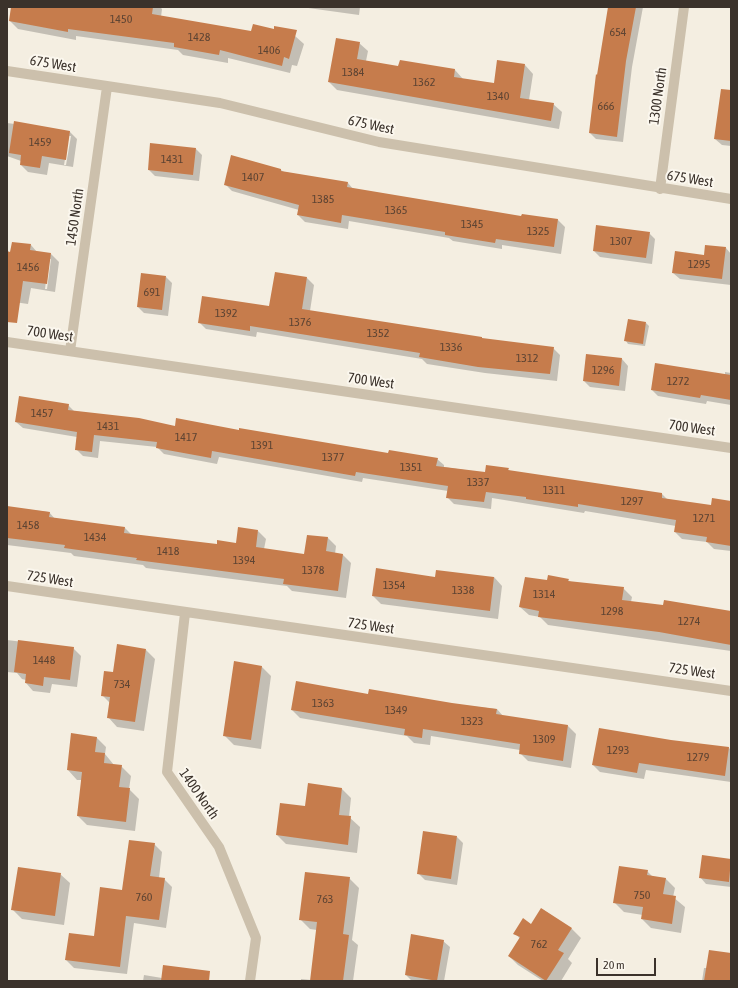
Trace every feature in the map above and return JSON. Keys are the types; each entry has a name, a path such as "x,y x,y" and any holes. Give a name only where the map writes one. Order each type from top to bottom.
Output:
{"street":[{"name":"1300 North","path":"660,188 684,7"},
{"name":"675 West","path":"7,71 220,103 378,142 454,153 731,199"},
{"name":"1450 North","path":"70,350 107,87"},
{"name":"700 West","path":"7,342 70,350 731,448"},
{"name":"725 West","path":"7,586 731,691"},
{"name":"1400 North","path":"185,613 167,772 219,847 256,938 250,981"}],"building":[{"path":"11,7 153,7 152,14 251,31 253,24 274,29 274,26 297,30 289,59 284,57 282,66 220,50 219,55 174,47 174,43 68,29 68,32 9,21"},
{"path":"608,7 636,7 626,61 617,137 589,133 596,74 597,75"},
{"path":"336,38 360,42 357,59 398,66 400,60 455,69 454,77 494,83 497,60 525,64 520,98 554,103 551,121 328,82"},
{"path":"721,89 731,90 731,141 714,139"},
{"path":"14,121 70,131 66,160 42,156 40,168 20,165 21,155 9,153"},
{"path":"150,143 196,148 193,175 148,170"},
{"path":"231,155 281,169 281,171 348,182 347,187 521,216 522,214 558,219 554,247 496,239 495,243 445,235 445,232 342,215 341,223 297,215 299,205 224,185"},
{"path":"596,225 650,232 646,258 593,251"},
{"path":"12,242 31,244 30,250 51,253 47,284 23,281 17,323 7,322 7,251 10,252"},
{"path":"705,245 726,247 722,279 672,273 675,251 704,255"},
{"path":"275,272 307,277 302,309 482,338 554,347 550,374 478,367 419,357 420,353 250,326 250,331 198,323 202,296 269,306"},
{"path":"141,273 166,276 162,310 137,307"},
{"path":"628,319 646,322 643,344 624,341"},
{"path":"586,354 622,358 619,386 583,381"},
{"path":"655,363 731,375 731,400 701,395 700,398 651,390"},
{"path":"19,396 69,404 68,410 139,418 175,426 176,418 239,430 239,428 388,453 389,450 438,458 436,466 485,472 486,465 509,468 508,470 662,493 662,498 711,505 712,498 731,501 731,546 706,542 707,537 674,532 676,520 578,504 578,507 526,499 526,497 486,492 484,502 446,498 448,486 356,472 355,476 212,451 211,458 156,448 157,442 94,435 92,452 75,450 77,432 15,422"},
{"path":"7,506 50,512 49,517 125,527 124,533 217,544 217,540 236,543 238,527 258,530 256,547 304,554 307,535 328,537 326,551 343,554 338,591 283,584 284,579 136,560 137,558 64,548 65,545 7,538"},
{"path":"376,568 435,577 436,570 494,577 490,611 372,596"},
{"path":"548,575 569,579 568,581 624,587 622,600 663,605 664,600 731,611 731,645 659,632 538,617 539,611 519,607 525,577 547,580"},
{"path":"18,640 74,647 70,680 44,677 43,686 25,683 26,674 14,672"},
{"path":"117,644 146,649 135,722 107,718 110,697 101,696 104,671 113,672"},
{"path":"234,661 262,666 251,740 223,736"},
{"path":"296,681 368,694 369,689 497,709 496,714 568,725 563,761 519,754 520,744 423,729 422,738 404,735 405,729 291,710"},
{"path":"599,728 671,740 729,747 725,776 639,763 637,773 592,765"},
{"path":"71,733 97,737 95,752 105,753 104,763 122,765 119,787 130,788 126,822 77,816 82,772 67,770"},
{"path":"308,783 342,788 339,815 351,816 348,845 276,835 280,803 305,806"},
{"path":"423,831 457,836 451,879 417,874"},
{"path":"129,840 155,843 150,876 165,878 159,920 126,916 120,967 65,960 69,933 94,936 100,887 122,890"},
{"path":"702,855 731,859 729,882 699,878"},
{"path":"619,866 648,870 647,875 666,878 663,894 676,896 672,924 641,919 643,907 613,903"},
{"path":"18,867 61,873 55,916 11,910"},
{"path":"305,872 350,877 343,934 349,935 343,981 310,981 317,922 299,920"},
{"path":"541,908 572,928 558,950 564,953 546,981 508,956 520,937 513,934 523,918 531,924"},
{"path":"411,934 444,940 437,981 405,975"},
{"path":"709,950 731,953 731,981 704,981"},
{"path":"163,965 210,971 209,981 161,981"}]}
